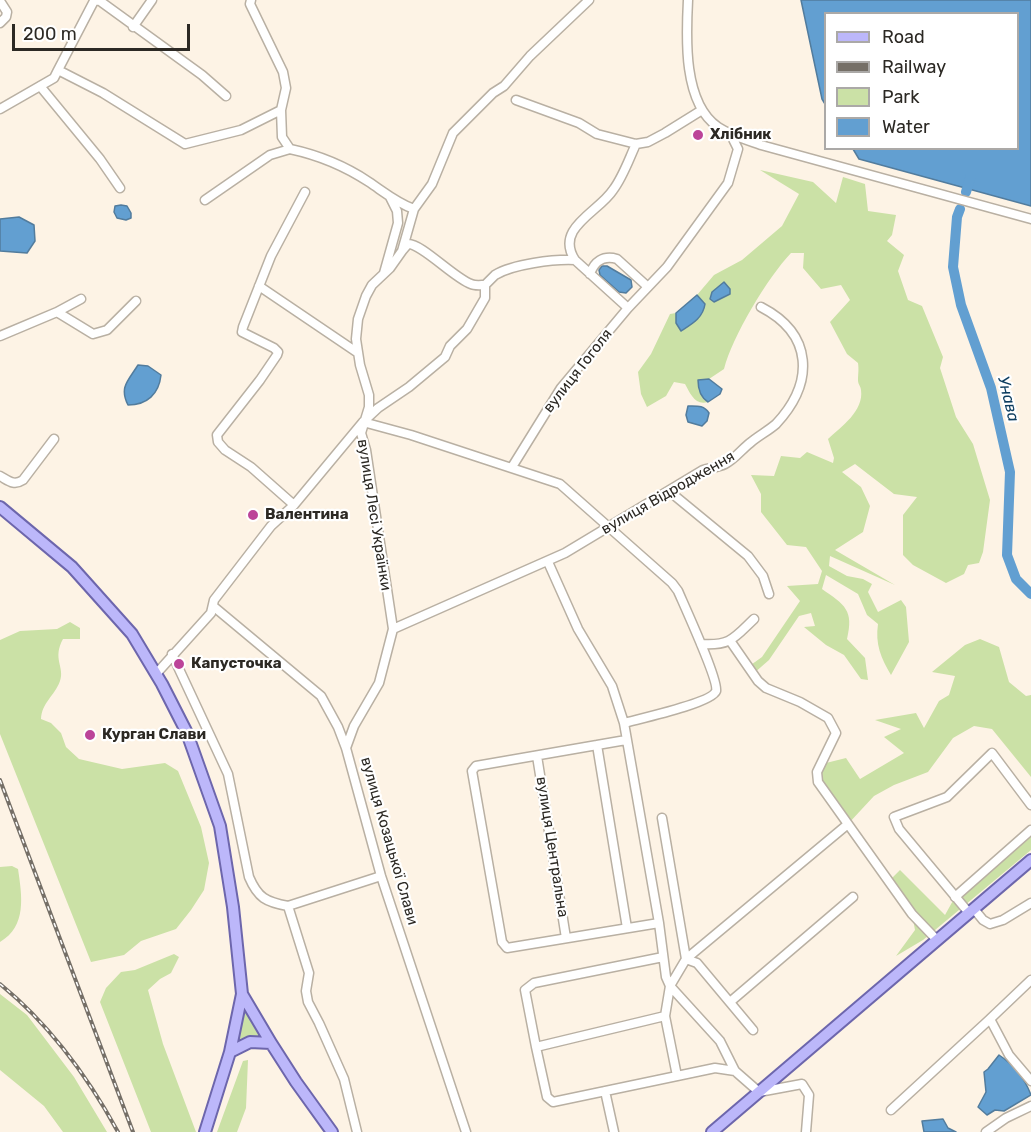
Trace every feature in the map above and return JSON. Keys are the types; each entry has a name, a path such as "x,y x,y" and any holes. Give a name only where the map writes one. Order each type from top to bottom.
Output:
{"main road":[{"path":"0,507 72,567 132,634 187,733 220,826 233,908 242,994 230,1052 205,1132"},
{"path":"712,1132 1031,860"},
{"path":"242,994 296,1082 333,1132"},
{"path":"230,1052 250,1042 271,1043"}],"street":[{"path":"0,109 54,78 94,0 202,75 226,96"},
{"path":"133,27 152,0"},
{"path":"251,0 250,4 284,72 286,88 281,110 282,137 290,149"},
{"name":"вулиця Лесі Українки","path":"346,748 354,726 379,683 393,629 366,450 361,433 369,407 369,395 356,339 362,306 372,285 390,268 402,251 414,209 432,184 453,133 493,93 504,86 530,56 590,0"},
{"path":"688,0 689,67 695,94 702,110 719,128 761,145 1031,219"},
{"path":"0,2 7,12 6,17 0,23"},
{"path":"58,70 103,93 185,144 241,130 281,110"},
{"path":"40,86 100,159 120,188"},
{"path":"516,100 579,123 597,134 636,144 648,142 702,110"},
{"name":"вулиця Гоголя","path":"512,467 561,388 628,308 667,267 728,183 738,149 730,133"},
{"path":"628,308 574,260 568,244 571,234 579,223 613,191 636,144"},
{"path":"205,200 270,155 290,149 324,158 367,181 399,204 414,209"},
{"path":"294,505 251,467 225,450 218,442 217,435 277,355 278,352 274,348 242,332 271,256 305,192"},
{"path":"383,274 398,223 397,212 390,197"},
{"path":"402,251 408,244 415,245 472,285 485,285 496,275 516,268 563,259 574,260"},
{"path":"590,274 598,261 611,257 648,287"},
{"path":"156,674 211,613 214,600 271,526 294,505 363,422 445,357 450,346 467,329 485,298 485,285"},
{"path":"259,286 358,352"},
{"path":"0,336 57,312 81,299"},
{"path":"57,312 93,334 107,330 136,301"},
{"name":"вулиця Відродження","path":"393,629 548,562 582,544 607,526 703,470 725,464 774,425 797,392 804,373 799,348 787,326 778,316 761,307"},
{"path":"363,422 512,467 560,484 667,578 678,591 701,644 716,689 713,696 693,704 624,723"},
{"path":"0,476 17,484 23,480 54,439"},
{"path":"669,491 748,556 763,576 769,594"},
{"path":"548,562 578,629 612,686 624,723 659,923 666,977 670,986 720,1041 735,1071 759,1092 802,1084 809,1095 806,1132"},
{"name":"вулиця Козацької Слави","path":"213,606 321,696 338,727 346,748 381,876 466,1132"},
{"path":"701,644 730,642 754,618"},
{"path":"730,642 758,681 766,688 800,702 828,718 836,733 817,772 818,782 912,914 938,940"},
{"path":"172,654 228,774 249,877 254,890 268,903 288,906 381,876"},
{"path":"338,727 354,726"},
{"path":"626,738 476,766 471,771 502,942 507,948 659,923"},
{"path":"597,745 627,928"},
{"path":"1031,805 993,753 947,797 894,817 899,829 956,897 983,920 990,924 1004,920 1031,903"},
{"name":"вулиця Центральна","path":"537,756 567,938"},
{"path":"662,818 686,959"},
{"path":"677,1076 665,1016 670,986 686,959 848,824"},
{"path":"956,897 1031,830"},
{"path":"729,1002 853,897"},
{"path":"288,906 309,973 306,991 308,1002 344,1079 357,1132"},
{"path":"663,957 534,983 525,990 547,1097 553,1102 715,1068 735,1071"},
{"path":"686,959 697,963 753,1030"},
{"path":"891,1110 1031,980"},
{"path":"536,1047 665,1016"},
{"path":"990,1019 1009,1055 1031,1082"},
{"path":"604,1091 614,1132"},
{"path":"986,1132 1006,1118 1031,1106"}],"green space":[{"path":"760,170 813,182 836,203 843,177 865,184 868,211 896,215 892,235 887,241 904,255 898,271 908,300 922,306 943,357 940,368 956,417 973,444 990,500 983,552 979,563 968,565 964,574 946,583 913,565 903,555 903,515 917,497 894,494 855,464 842,472 861,487 870,506 863,532 835,550 895,585 830,556 829,566 847,576 863,579 872,584 868,592 878,612 901,600 906,607 909,642 891,675 880,651 877,638 878,624 867,615 858,594 826,575 822,589 837,599 846,609 849,621 847,639 865,658 868,680 861,679 844,655 826,645 804,627 815,626 811,613 799,616 769,660 753,674 748,667 762,657 800,601 787,586 818,584 822,571 806,547 787,545 761,512 761,494 751,475 774,476 781,456 800,458 807,452 833,463 834,458 828,439 855,412 861,398 858,363 847,354 830,322 850,300 841,285 821,289 803,268 804,253 791,253 752,308 724,369 709,379 698,380 703,399 708,402 703,403 696,400 685,384 674,382 666,396 647,407 641,394 638,372 651,354 670,314 676,313 676,323 705,305 697,295 714,275 742,260 782,226 799,194"},
{"path":"70,622 80,628 80,639 63,639 59,652 60,681 44,708 41,719 51,723 61,733 66,747 79,759 122,769 165,763 178,771 201,827 209,863 204,890 176,929 141,941 124,955 91,962 0,734 0,640 20,631 57,629"},
{"path":"980,639 999,647 1009,682 1026,696 1031,695 1031,777 992,729 974,726 953,738 928,772 894,785 874,796 848,824 818,782 822,764 846,758 860,779 904,753 884,737 901,729 875,720 916,713 924,728 939,701 949,695 955,676 932,672 965,645"},
{"path":"1031,830 1031,850 923,940 896,956 915,930 912,914 889,881 900,870 945,915 955,897"},
{"path":"12,866 18,869 21,910 15,928 0,942 0,867"},
{"path":"174,954 179,957 171,973 148,990 163,1044 196,1132 151,1132 100,1002 106,988 121,972 135,970"},
{"path":"0,994 27,1015 74,1077 107,1132 63,1132 44,1106 0,1070"},
{"path":"242,1006 265,1037 250,1036 238,1040"},
{"path":"248,1060 246,1108 237,1132 217,1132 243,1061"}],"water":[{"path":"801,0 1031,0 1031,206 859,159 854,150 1019,150 1019,12 824,12 824,102"},
{"path":"115,206 127,206 131,218 126,220 117,218 114,212"},
{"path":"19,217 34,225 35,241 27,253 0,251 0,219"},
{"path":"602,266 607,266 631,280 632,287 626,293 619,292 600,275 599,270"},
{"path":"724,282 730,289 730,294 714,302 710,299 712,292"},
{"path":"697,295 705,304 704,309 696,320 681,331 676,323 676,313"},
{"path":"138,365 148,366 161,375 160,382 155,393 146,401 128,405 125,399 125,389"},
{"path":"709,379 722,389 720,394 708,402 700,392 698,380"},
{"path":"688,406 703,407 707,410 709,413 707,421 702,426 688,422 686,415"},
{"path":"999,1055 1026,1083 1031,1095 1004,1111 995,1110 987,1115 978,1107 986,1092 984,1072"},
{"path":"943,1119 948,1128 956,1132 924,1132 922,1121"}],"waterway":[{"name":"Унава","path":"966,192 971,175 971,150"},
{"name":"Унава","path":"960,209 957,217 953,267 961,305 991,388 1010,472 1007,555 1016,579 1031,594"}],"railway":[{"path":"0,780 133,1132"},
{"path":"0,984 35,1016 66,1052 94,1091 118,1132"}],"place":[{"name":"Хлібник","path":"698,135"},
{"name":"Валентина","path":"253,515"},
{"name":"Капусточка","path":"179,664"},
{"name":"Курган Слави","path":"90,735"}]}
